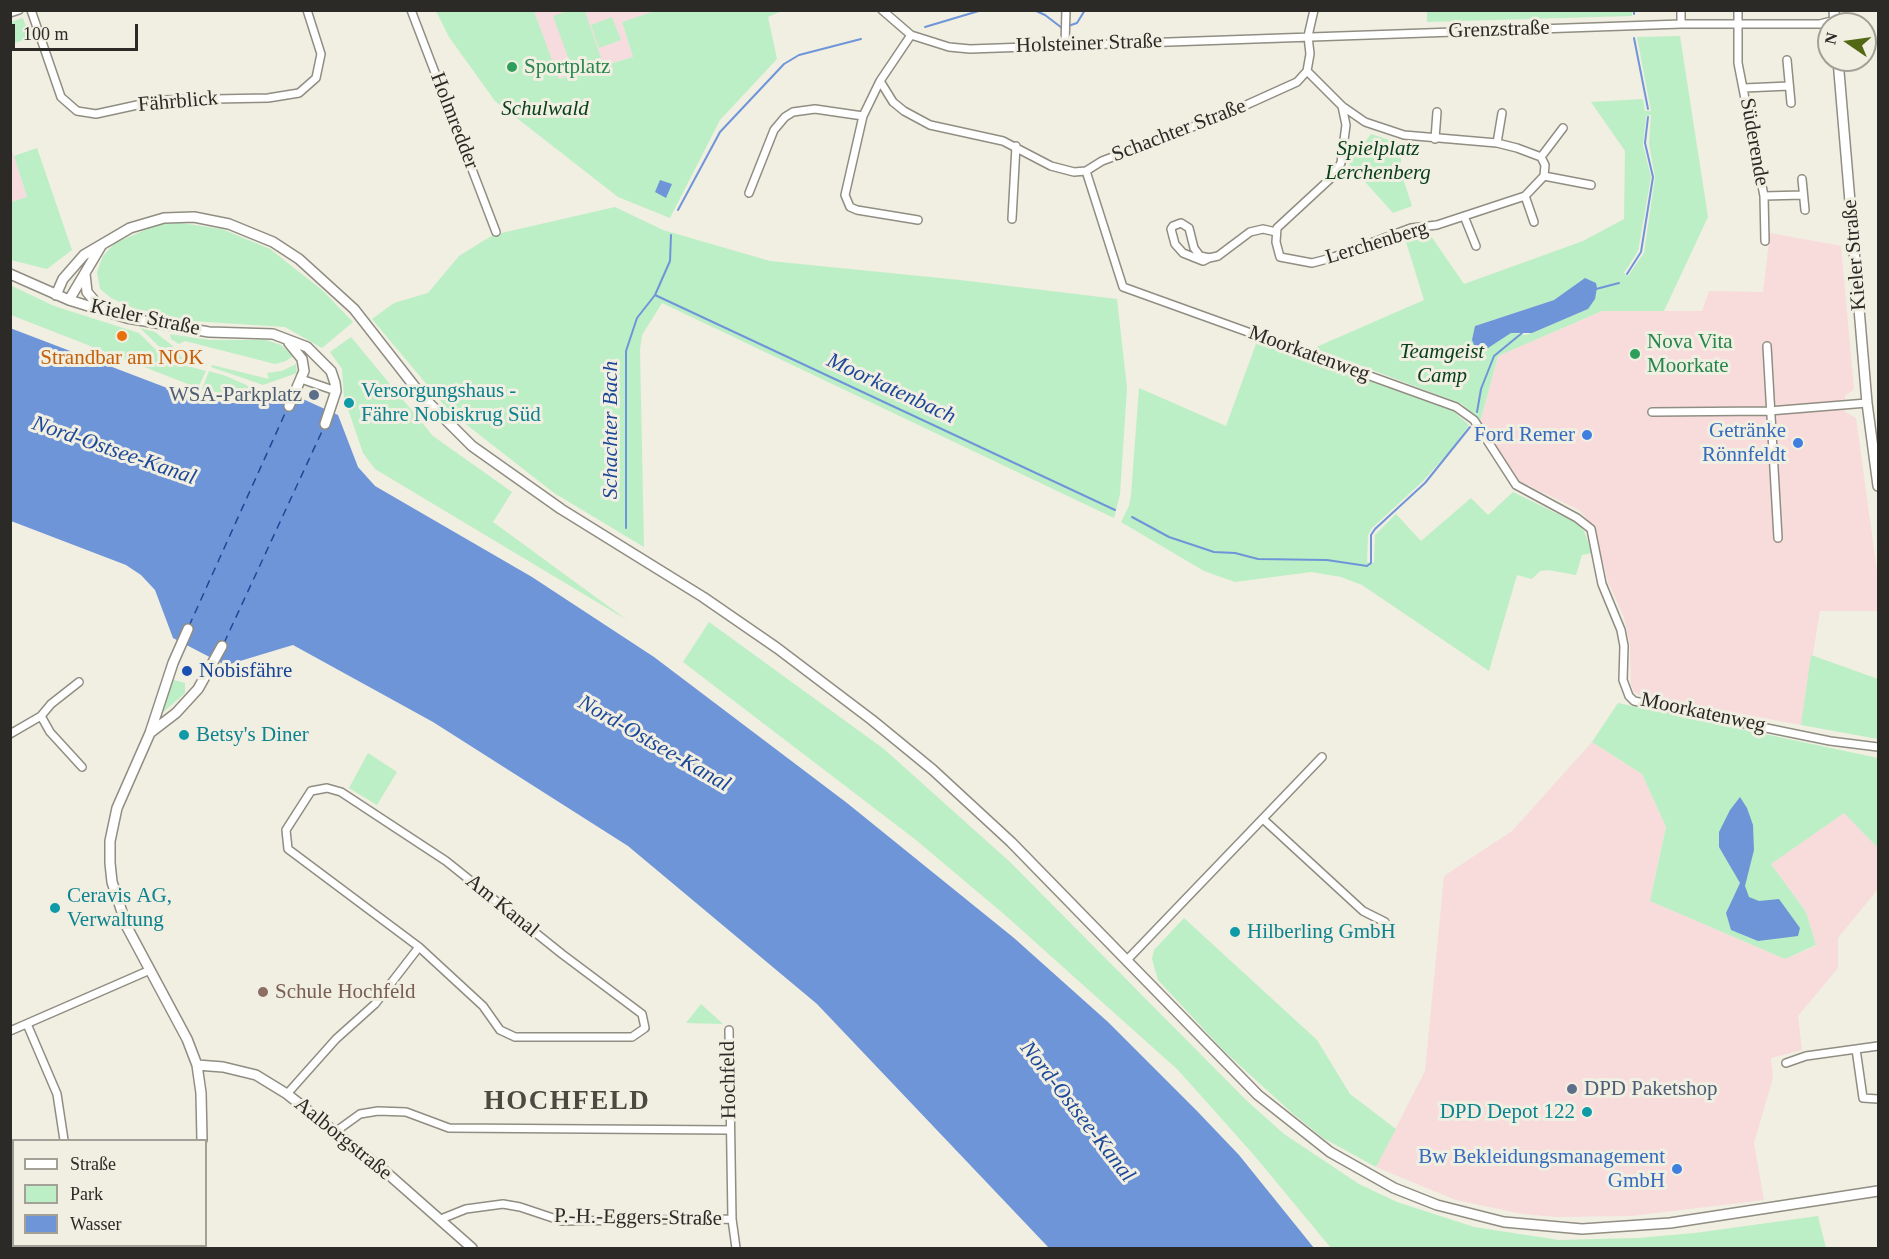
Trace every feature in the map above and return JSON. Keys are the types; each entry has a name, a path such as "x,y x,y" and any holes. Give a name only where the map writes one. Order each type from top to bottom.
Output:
{"main road":[{"name":"Kieler Straße","path":"1839,72 1867,403 1878,486"},
{"path":"56,295 63,279 84,255 104,242 148,222 178,217 229,224 250,231 299,259 354,309 422,396 472,446 554,504 703,597 777,648 872,720 968,801 1258,1095 1293,1125 1363,1172 1437,1205 1504,1222 1592,1228 1670,1223 1878,1191"},
{"path":"69,300 85,270 104,242"},
{"path":"85,270 84,281 87,292 105,312"},
{"name":"Kieler Straße","path":"10,274 56,295 105,312 173,327 209,332 260,332 285,339 307,347 321,358 331,371 336,392"},
{"path":"285,339 302,359 304,371 289,406"},
{"path":"325,424 336,392"},
{"path":"188,629 179,646 150,733 117,807 110,841 110,863 119,906 132,937 187,1039 197,1065 202,1104 202,1139"},
{"path":"150,733 198,689 222,646"},
{"name":"Aalborgstraße","path":"197,1065 223,1066 256,1075 287,1094 441,1219 472,1248"}],"street":[{"path":"10,14 19,10"},
{"name":"Fährblick","path":"31,10 61,97 67,105 77,111 96,114 160,100 268,98 299,93 316,78 321,54 307,10"},
{"name":"Holmredder","path":"411,10 496,232"},
{"name":"Holsteiner Straße","path":"882,10 910,34 949,47 970,49 1308,36"},
{"path":"1065,45 1066,10"},
{"path":"1314,10 1308,36 1310,54 1307,71 1342,106 1365,122 1404,135 1497,143 1541,157 1545,165 1544,177 1591,185"},
{"path":"1681,10 1681,24"},
{"name":"Süderende","path":"1738,10 1738,63 1764,196 1765,241"},
{"name":"Grenzstraße","path":"1308,36 1681,24 1817,24"},
{"path":"910,34 880,81 863,116 846,188 847,201 857,210 918,219"},
{"name":"Süderende","path":"1787,60 1791,103"},
{"name":"Schachter Straße","path":"880,81 893,102 916,119 930,125 984,136 1016,146 1062,170 1086,171 1102,161 1224,116 1297,82 1307,71"},
{"name":"Süderende","path":"1744,87 1789,86"},
{"path":"1209,258 1200,256 1194,249 1190,228 1181,223 1173,226 1171,230 1175,244 1183,253 1203,261 1218,256 1250,232 1263,229 1276,231 1330,179 1341,164 1346,125 1342,106"},
{"path":"749,192 774,130 785,117 793,112 815,109 863,116"},
{"path":"1435,139 1437,112"},
{"path":"1497,143 1502,113"},
{"path":"1541,157 1563,128"},
{"path":"1012,219 1016,146"},
{"name":"Moorkatenweg","path":"1086,171 1124,287 1445,401 1466,412 1474,420 1516,485 1577,518 1591,529 1602,584 1621,630 1625,688 1634,701 1830,741 1878,747"},
{"name":"Lerchenberg","path":"1276,231 1280,257 1312,263 1411,228 1437,225 1525,196 1544,177"},
{"name":"Süderende","path":"1802,179 1805,210"},
{"name":"Süderende","path":"1764,196 1803,195"},
{"path":"1525,196 1534,222"},
{"path":"1464,216 1476,246"},
{"path":"1767,346 1778,538"},
{"path":"301,379 336,392"},
{"path":"1652,412 1769,411 1867,403"},
{"path":"10,734 41,716 51,704 79,682"},
{"path":"41,716 50,732 82,767"},
{"path":"1127,960 1322,758"},
{"name":"Am Kanal","path":"327,788 341,792 446,861 562,954 642,1014 645,1028 632,1037 515,1037 500,1030 483,1006 419,947 288,849 286,830 311,791 327,788"},
{"path":"1263,819 1363,911 1385,922"},
{"path":"287,1094 336,1039 378,1000 419,947"},
{"path":"10,1031 150,970"},
{"path":"27,1024 57,1094 64,1139"},
{"name":"Hochfeld","path":"729,1030 732,1220 736,1248"},
{"path":"1786,1063 1806,1056 1878,1046"},
{"path":"1856,1049 1863,1098 1878,1099"},
{"name":"Hochfeld","path":"335,1132 360,1114 378,1111 406,1112 449,1128 730,1130"},
{"name":"P.-H.-Eggers-Straße","path":"441,1219 466,1209 503,1204 520,1207 562,1221 732,1220"}],"shaded area":[{"path":"534,11 655,11 622,22 633,57 558,79"},
{"path":"10,144 27,197 11,202 10,202"},
{"path":"1770,233 1841,246 1854,389 1845,396 1845,412 1856,418 1878,579 1878,611 1820,611 1801,725 1639,695 1634,692 1631,685 1630,645 1624,617 1608,582 1594,527 1579,510 1517,480 1480,422 1498,356 1602,311 1702,311 1709,291 1763,292"},
{"path":"1592,742 1642,774 1666,827 1650,901 1785,959 1816,946 1806,912 1771,864 1844,812 1878,848 1878,889 1838,938 1838,968 1798,1016 1802,1050 1771,1058 1773,1078 1754,1143 1764,1200 1631,1216 1556,1217 1523,1214 1456,1200 1376,1167 1425,1071 1444,876 1512,831"}],"green space":[{"name":"Schulwald","path":"784,10 768,17 777,59 720,120 670,218 618,197 495,101 449,37 436,11 534,11 559,79 633,57 622,22 655,11"},
{"path":"1632,10 1632,16 1427,22 1427,11"},
{"path":"568,11 585,11 601,58 572,68 553,16"},
{"path":"612,17 621,40 599,48 591,25"},
{"path":"23,18 30,38 11,44 11,22"},
{"name":"Teamgeist Camp","path":"1680,36 1708,217 1664,311 1602,311 1498,356 1480,422 1462,404 1314,348 1424,300 1406,242 1431,236 1464,284 1583,241 1624,219 1625,151 1591,102 1643,99 1645,111 1651,111 1637,37","holes":["1651,115 1649,144 1655,177 1644,253 1628,276 1624,273 1638,251 1651,177 1643,145 1646,116","1564,293 1588,309 1526,335 1475,326 1554,300"]},
{"name":"Spielplatz Lerchenberg","path":"1371,134 1401,144 1401,172 1412,206 1393,213 1349,164"},
{"path":"37,148 72,250 47,269 11,260 11,202 27,197 14,156"},
{"path":"615,207 663,230 770,261 1117,299 1127,388 1120,494 1114,518 662,303 642,335 640,350 644,547 554,493 449,411 372,319 394,303 428,293 459,256 493,235"},
{"path":"181,223 222,229 270,249 322,290 353,322 322,348 285,327 191,321 133,308 111,298 100,289 97,272 103,256 115,243 159,224"},
{"path":"10,285 54,306 139,333 166,360 206,371 198,388 11,315"},
{"path":"140,328 155,332 178,350 181,357 207,364 206,366 169,356"},
{"path":"170,334 210,340 266,340 281,345 293,356 275,364 185,341 179,344 171,339"},
{"path":"351,337 433,436 512,492 493,522 627,620 375,469 363,453 348,409 354,406 351,396 344,398 342,369 330,352"},
{"path":"1257,341 1453,411 1469,425 1423,481 1372,528 1368,535 1367,562 1374,563 1375,535 1396,514 1421,541 1471,498 1488,515 1513,492 1578,524 1584,531 1592,553 1582,555 1576,575 1548,570 1540,571 1532,579 1517,575 1489,671 1362,585 1341,577 1311,572 1235,582 1204,571 1121,522 1129,506 1131,495 1139,388 1226,426"},
{"path":"296,364 297,373 263,385 211,367 212,365 269,379 267,373 282,371"},
{"path":"209,371 255,389 229,395 202,389"},
{"path":"709,622 884,749 1010,862 1246,1100 1284,1134 1359,1184 1397,1202 1474,1227 1559,1240 1638,1238 1695,1233 1818,1216 1826,1248 1331,1248 1253,1154 1178,1070 1005,915 916,840 683,662"},
{"path":"1811,655 1878,679 1878,739 1801,725"},
{"path":"174,680 185,683 185,693 160,715 170,682"},
{"path":"1618,703 1878,758 1878,848 1844,813 1771,864 1806,912 1816,945 1785,959 1650,901 1666,827 1642,774 1592,742"},
{"path":"368,753 397,772 377,805 349,788"},
{"path":"1184,918 1317,1040 1350,1094 1396,1129 1376,1167 1323,1138 1292,1113 1224,1051 1158,980 1152,959 1154,950"},
{"path":"701,1004 723,1024 686,1023"}],"water":[{"path":"660,180 672,184 666,198 655,192"},
{"path":"1585,278 1596,283 1597,288 1595,299 1588,309 1532,333 1511,333 1488,348 1481,350 1475,347 1472,340 1475,326 1554,300"},
{"name":"Nord-Ostsee-Kanal","path":"10,328 196,399 233,403 254,397 256,399 268,395 268,392 281,389 338,415 358,467 375,486 532,577 654,657 847,803 1014,938 1108,1022 1197,1111 1239,1155 1314,1248 1049,1248 817,1004 628,846 433,722 293,645 230,664 223,664 173,638 155,590 141,575 126,565 11,521"},
{"path":"1740,797 1753,825 1754,850 1745,886 1749,897 1759,901 1779,899 1800,928 1798,936 1758,941 1731,930 1726,913 1740,883 1719,847 1719,832 1730,810"}],"waterway":[{"name":"Schachter Bach","path":"925,27 982,10"},
{"name":"Schachter Bach","path":"1034,10 1062,28 1077,23 1085,10"},
{"name":"Moorkatenbach","path":"1634,38 1648,109"},
{"name":"Schachter Bach","path":"678,210 720,132 784,64 799,55 861,39"},
{"name":"Moorkatenbach","path":"1627,274 1641,252 1653,177 1645,143 1648,117"},
{"name":"Schachter Bach","path":"626,528 626,351 637,318 655,295 670,261 671,235"},
{"name":"Moorkatenbach","path":"1596,289 1619,283"},
{"name":"Moorkatenbach","path":"655,295 1115,510"},
{"name":"Moorkatenbach","path":"1477,412 1481,389 1494,356 1522,333"},
{"name":"Moorkatenbach","path":"1132,517 1169,537 1214,552 1235,553 1258,559 1327,560 1367,566 1371,563 1371,535 1375,529 1425,483 1470,427"}],"ferry route":[{"path":"189,626 287,409"},
{"path":"224,643 324,427"}],"place":[{"name":"Sportplatz","path":"512,67"},
{"name":"Strandbar am NOK","path":"122,336"},
{"name":"Nova Vita Moorkate","path":"1635,354"},
{"name":"WSA-Parkplatz","path":"314,395"},
{"name":"Versorgungshaus - Fähre Nobiskrug Süd","path":"349,403"},
{"name":"Ford Remer","path":"1587,435"},
{"name":"Getränke Rönnfeldt","path":"1798,443"},
{"name":"Nobisfähre","path":"187,671"},
{"name":"Betsy's Diner","path":"184,735"},
{"name":"Ceravis AG, Verwaltung","path":"55,908"},
{"name":"Hilberling GmbH","path":"1235,932"},
{"name":"Schule Hochfeld","path":"263,992"},
{"name":"DPD Paketshop","path":"1572,1089"},
{"name":"DPD Depot 122","path":"1587,1112"},
{"name":"Bw Bekleidungsmanagement GmbH","path":"1677,1169"}],"district":[{"name":"HOCHFELD","path":"567,1102"}]}
